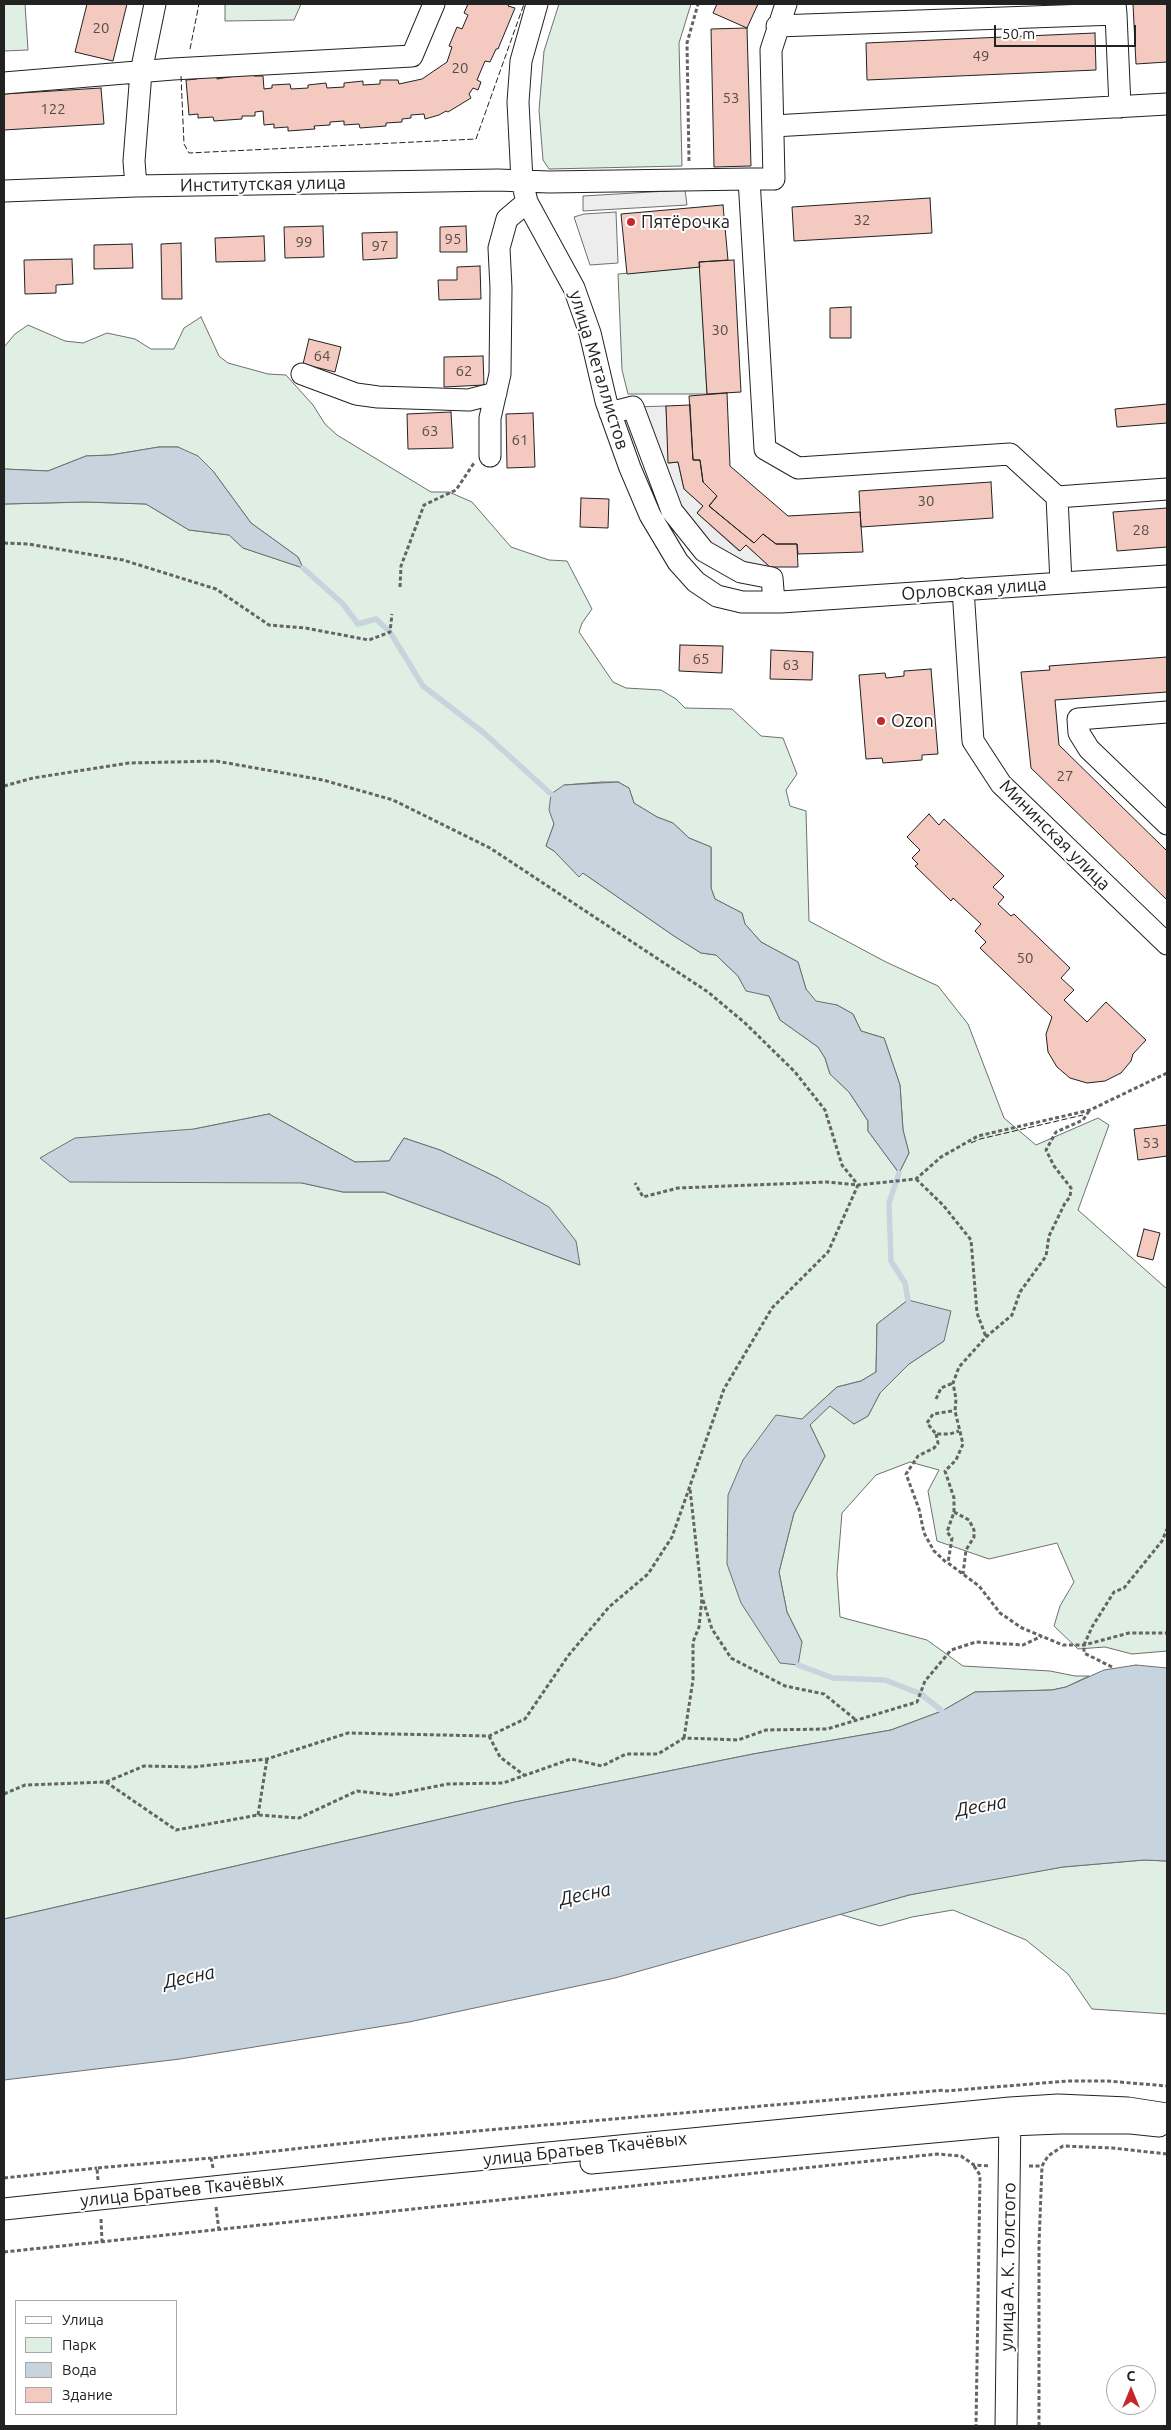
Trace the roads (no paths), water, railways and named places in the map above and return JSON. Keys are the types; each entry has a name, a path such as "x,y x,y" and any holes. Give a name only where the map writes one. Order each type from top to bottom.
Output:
{"street":[{"path":"136,186 134,161 141,72 155,4"},
{"path":"4,83 141,72 412,56 434,4"},
{"name":"улица Металлистов","path":"536,4 521,62 518,102 522,181 527,202 574,288 587,324 610,413 630,468 650,515 678,562 696,582 717,596 742,602 777,602"},
{"path":"786,4 777,26 771,50 773,126 1167,104"},
{"path":"777,26 1116,9 1120,107"},
{"name":"Институтская улица","path":"4,191 136,186 498,180 774,179 773,126"},
{"path":"749,180 765,448 798,468 1010,454 1057,497 1061,583"},
{"path":"483,455 500,374 502,288 499,248 507,219 527,202"},
{"path":"302,374 356,394 378,397 468,400 496,393"},
{"path":"610,413 633,407 672,511 704,551 740,572 772,578 777,602"},
{"path":"1057,497 1167,489"},
{"name":"Орловская улица","path":"777,602 1167,576"},
{"name":"Мининская улица","path":"963,589 973,741 1001,784 1167,944"},
{"path":"1167,712 1078,719 1079,733 1089,749 1167,824"},
{"name":"улица Братьев Ткачёвых","path":"4,2209 215,2194 837,2142 1010,2117 1058,2106 1128,2108 1167,2114"},
{"name":"улица Братьев Ткачёвых","path":"1010,2117 1060,2122 1131,2123 1167,2127"},
{"name":"улица А. К. Толстого","path":"1006,2426 1010,2117"},
{"name":"улица Братьев Ткачёвых","path":"4,2222 215,2194"}],"water":[{"path":"159,447 178,447 198,456 213,471 251,523 298,557 303,568 243,548 229,535 189,530 146,504 86,502 4,504 4,469 48,471 86,456 111,455"},
{"path":"618,782 629,788 634,803 657,817 673,823 689,838 711,847 711,888 715,899 742,913 745,924 761,942 798,962 806,989 816,1001 837,1005 853,1014 861,1031 884,1038 900,1085 903,1130 909,1153 899,1173 868,1131 868,1121 849,1092 830,1074 825,1058 818,1047 780,1020 769,996 746,991 738,976 716,955 701,953 583,873 579,877 554,851 546,846 554,824 549,810 551,794 564,785"},
{"path":"269,1114 355,1162 389,1161 404,1138 440,1150 498,1178 549,1207 576,1241 580,1265 384,1192 343,1192 302,1183 70,1182 40,1158 75,1138 194,1129"},
{"path":"908,1300 951,1311 944,1341 909,1364 880,1393 868,1416 854,1424 830,1406 810,1425 825,1456 794,1513 779,1572 787,1612 802,1642 798,1665 780,1663 741,1603 727,1564 728,1495 743,1460 776,1415 802,1419 837,1387 861,1381 876,1372 877,1324"},
{"name":"Десна","path":"1136,1665 1167,1668 1167,1861 1144,1860 1063,1867 909,1895 615,1978 409,2022 180,2059 4,2080 4,1919 515,1802 753,1754 891,1730 942,1711 975,1692 1052,1690 1066,1687 1104,1670"}],"waterway":[{"path":"303,568 343,604 358,624 376,619 390,632 423,686 484,733 551,794"},
{"path":"899,1173 889,1203 891,1261 905,1283 908,1300"},
{"path":"798,1665 833,1678 885,1680 921,1694 942,1711"}],"place":[{"name":"Пятёрочка","path":"631,222"},
{"name":"Ozon","path":"881,721"}]}
